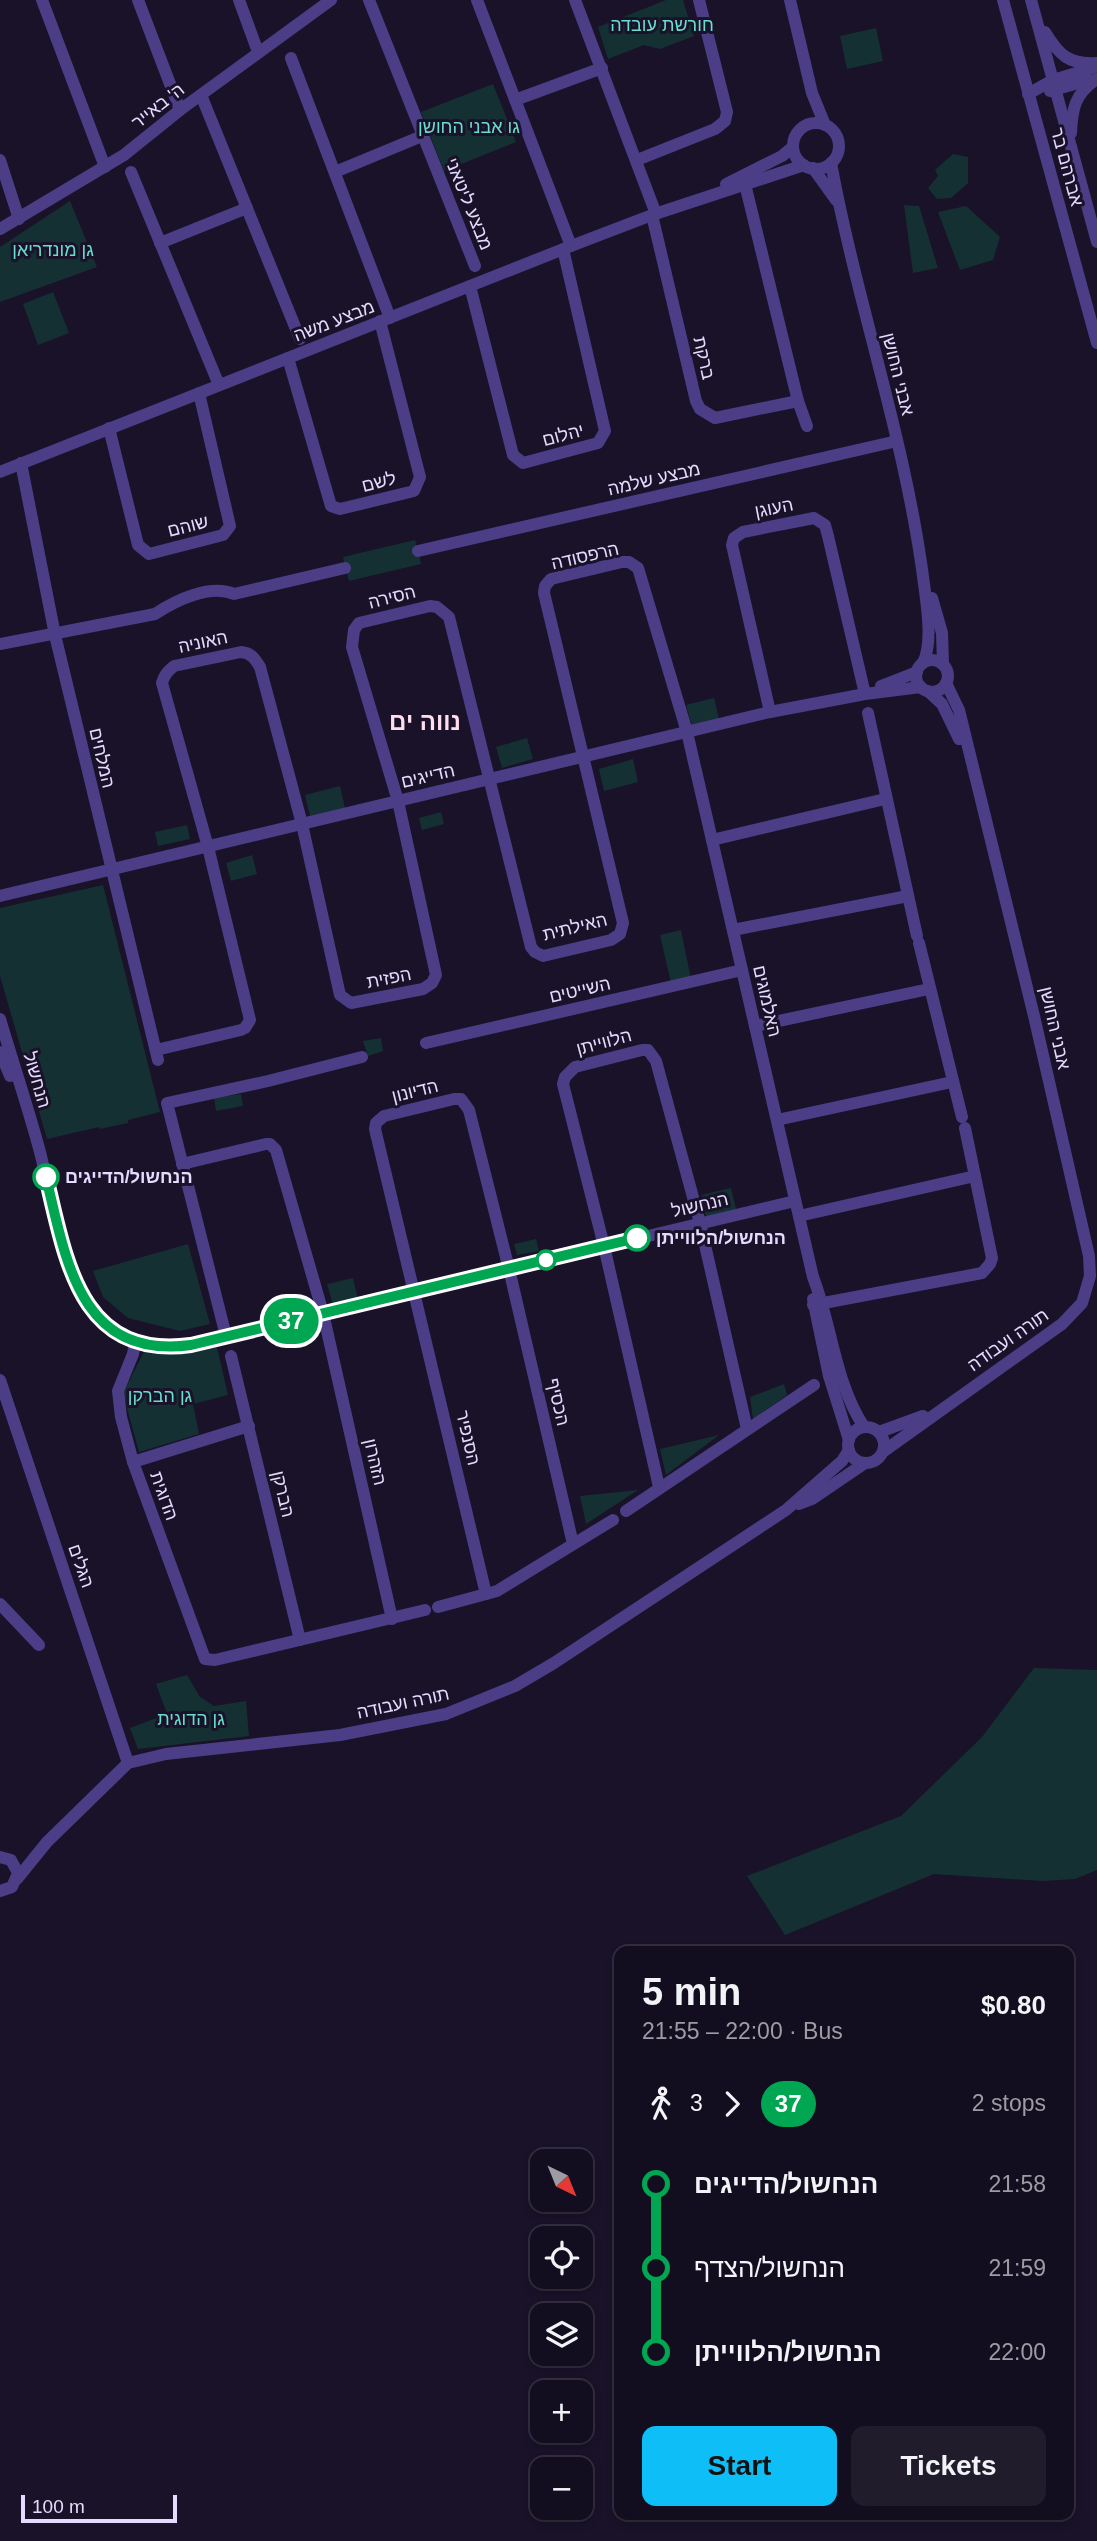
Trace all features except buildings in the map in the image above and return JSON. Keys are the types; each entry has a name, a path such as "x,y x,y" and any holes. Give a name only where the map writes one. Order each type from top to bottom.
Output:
{"street":[{"path":"42,0 105,167"},
{"path":"138,0 180,110"},
{"path":"239,0 258,52"},
{"name":"ה' באייר","path":"0,229 105,167 331,0"},
{"name":"מבצע ליטאני","path":"369,0 475,266"},
{"path":"477,0 567,248"},
{"name":"ברקת","path":"575,0 637,160 654,215 696,401 701,409 715,418 798,401"},
{"path":"637,160 715,130 725,121 727,112 699,0"},
{"path":"790,0 812,93 825,125"},
{"name":"אברהם בר","path":"1003,0 1097,343"},
{"name":"אברהם בר","path":"1031,0 1097,242"},
{"path":"1036,18 1054,47 1070,61 1097,65"},
{"path":"292,58 335,172 385,319"},
{"path":"1028,94 1055,85 1097,65"},
{"path":"515,100 602,68"},
{"path":"1055,85 1097,79"},
{"path":"1070,144 1075,100 1097,79"},
{"path":"806,125 812,93"},
{"path":"201,95 300,339"},
{"path":"806,125 825,125 836,135 836,157 825,166 808,167 798,160 793,147 796,134 806,125"},
{"path":"335,172 422,136"},
{"name":"מבצע משה","path":"682,206 782,156 793,147"},
{"path":"0,160 19,219"},
{"name":"אבני החושן","path":"831,163 897,441 920,551 942,634 943,664"},
{"name":"מבצע משה","path":"0,472 654,215 745,184 808,167"},
{"name":"אבני החושן","path":"808,167 840,206"},
{"path":"131,172 219,385"},
{"path":"745,184 798,401 807,426"},
{"path":"160,243 247,208"},
{"name":"יהלום","path":"470,286 513,455 523,463 598,443 605,431 567,248"},
{"name":"לשם","path":"288,358 331,506 340,509 414,491 420,477 385,319"},
{"name":"שוהם","path":"109,428 138,545 144,552 149,554 223,535 230,526 199,393"},
{"name":"מבצע שלמה","path":"418,551 897,441"},
{"name":"המלחים","path":"21,463 55,635 157,1055 241,1030 250,1020 208,847"},
{"name":"העוגן","path":"770,712 732,545 734,538 743,532 814,517 825,525 864,694"},
{"name":"אבני החושן","path":"920,551 928,616 928,655 920,668"},
{"name":"הרפסודה","path":"584,756 544,593 545,586 551,579 611,564 629,562 638,568 687,732"},
{"path":"0,644 155,614 173,602 222,588 234,594 345,568"},
{"name":"הסירה","path":"398,801 352,640 359,623 430,606 437,607 449,617 489,779"},
{"name":"האוניה","path":"208,847 162,683 164,675 174,666 241,652 248,652 255,658 260,667 302,824"},
{"path":"933,660 943,664 948,673 946,683 939,691 925,689 917,680 920,668 933,660"},
{"name":"הדייגים","path":"864,694 920,668"},
{"name":"אבני החושן","path":"946,683 959,710 1081,1216 1089,1256 1090,1276 1087,1290"},
{"name":"אבני החושן","path":"925,689 942,704 950,717 975,775"},
{"name":"הדייגים","path":"0,896 770,712 864,694 925,689"},
{"path":"818,1305 982,1273 992,1258 964,1123 929,989 868,713"},
{"name":"האלמוגים","path":"687,732 813,1277 829,1376 849,1445"},
{"name":"האילתית","path":"489,779 531,947 543,956 611,940 620,934 623,923 584,756"},
{"path":"712,840 885,799"},
{"name":"הפזית","path":"302,824 340,995 351,1003 423,989 432,983 436,975 398,801"},
{"path":"733,930 908,896"},
{"name":"השייטים","path":"426,1043 742,970"},
{"path":"755,1026 929,989"},
{"name":"הנחשול","path":"0,1019 40,1152 63,1248 89,1306 110,1329 135,1343 174,1347 226,1336 795,1201"},
{"name":"הלווייתן","path":"604,1246 563,1084 565,1077 575,1067 642,1050 648,1050 656,1061 700,1223"},
{"name":"הנחשול","path":"0,1052 40,1152"},
{"path":"226,1336 167,1103 362,1057"},
{"path":"777,1120 952,1082"},
{"name":"הדיונון","path":"416,1291 375,1129 376,1123 384,1116 454,1099 461,1099 469,1110 509,1269"},
{"name":"הזהרון","path":"182,1164 266,1144 274,1147 323,1313 392,1619"},
{"path":"799,1216 975,1175"},
{"path":"700,1223 747,1429"},
{"path":"604,1246 659,1487"},
{"name":"הכסיף","path":"509,1269 572,1544"},
{"name":"תורה ועבודה","path":"884,1451 1062,1324 1082,1303 1087,1290"},
{"name":"הסנפיר","path":"416,1291 486,1594"},
{"name":"האלמוגים","path":"818,1305 850,1403 864,1427"},
{"name":"הדוגית","path":"135,1343 118,1391 118,1405 133,1462 205,1659 215,1660 300,1640"},
{"name":"הברקן","path":"232,1356 300,1640"},
{"name":"הגלים","path":"0,1380 128,1763"},
{"path":"626,1511 814,1385"},
{"name":"תורה ועבודה","path":"879,1432 939,1410"},
{"path":"133,1462 249,1426"},
{"path":"864,1427 879,1432 884,1441 884,1451 876,1460 865,1463 855,1459 849,1445 855,1432 864,1427"},
{"name":"תורה ועבודה","path":"1,1892 12,1886 47,1842 128,1763 166,1754 351,1733 446,1714 515,1686 555,1663 786,1510 842,1461 849,1445"},
{"name":"תורה ועבודה","path":"786,1510 812,1499 865,1463"},
{"path":"438,1607 498,1591 613,1520"},
{"path":"0,1604 39,1645"},
{"path":"300,1640 425,1610"},
{"name":"תורה ועבודה","path":"15,1864 47,1842"},
{"path":"0,1857 15,1864 17,1879"}],"green space":[{"name":"חורשת עובדה","path":"666,0 683,0 694,36 660,49 644,45 608,59 598,27"},
{"path":"876,28 883,61 847,69 840,36"},
{"name":"גו אבני החושן","path":"493,84 516,142 444,171 421,112"},
{"path":"953,154 968,157 968,183 951,198 937,199 928,188 938,176 935,170"},
{"name":"גן מונדריאן","path":"70,201 97,267 0,302 0,247"},
{"path":"904,205 919,206 938,268 913,273"},
{"path":"966,206 1000,237 993,260 960,270 938,212"},
{"path":"53,292 69,333 38,345 23,304"},
{"path":"415,540 421,564 349,581 343,557"},
{"path":"714,698 719,719 692,726 686,705"},
{"path":"527,738 533,759 502,768 496,747"},
{"path":"633,759 638,782 604,791 599,769"},
{"path":"340,786 345,808 310,816 305,795"},
{"path":"441,812 444,824 422,830 419,818"},
{"path":"187,825 190,839 158,846 155,832"},
{"path":"252,855 257,874 231,881 226,863"},
{"path":"103,885 160,1112 128,1120 128,1123 47,1139 0,976 0,908"},
{"path":"681,930 691,979 671,983 660,935"},
{"path":"381,1038 383,1051 368,1056 363,1041"},
{"path":"241,1094 243,1106 216,1111 214,1098"},
{"path":"731,1188 736,1209 706,1217 701,1195"},
{"path":"536,1239 539,1251 517,1255 514,1244"},
{"path":"188,1244 210,1324 180,1331 128,1318 103,1297 93,1271"},
{"path":"353,1278 358,1299 333,1305 327,1284"},
{"name":"גן הברקן","path":"216,1343 228,1395 193,1404 199,1434 139,1452 123,1393 144,1352 178,1352"},
{"path":"784,1384 787,1395 753,1419 750,1397"},
{"path":"719,1435 666,1475 660,1449"},
{"path":"638,1490 586,1524 580,1496"},
{"path":"1034,1668 1097,1670 1097,1870 1075,1879 1043,1881 934,1874 785,1935 747,1876 901,1816 982,1737"},
{"name":"גן הדוגית","path":"187,1675 200,1697 214,1706 246,1701 249,1736 138,1749 130,1728 167,1714 156,1684"}],"bus line":[{"name":"37","path":"46,1177 63,1248 89,1306 110,1329 124,1339 163,1347 191,1345 637,1238"}],"place":[{"name":"הנחשול/הדייגים","path":"46,1177"},
{"name":"הנחשול/הלווייתן","path":"637,1238"}],"district":[{"name":"נווה ים","path":"425,722"}]}
